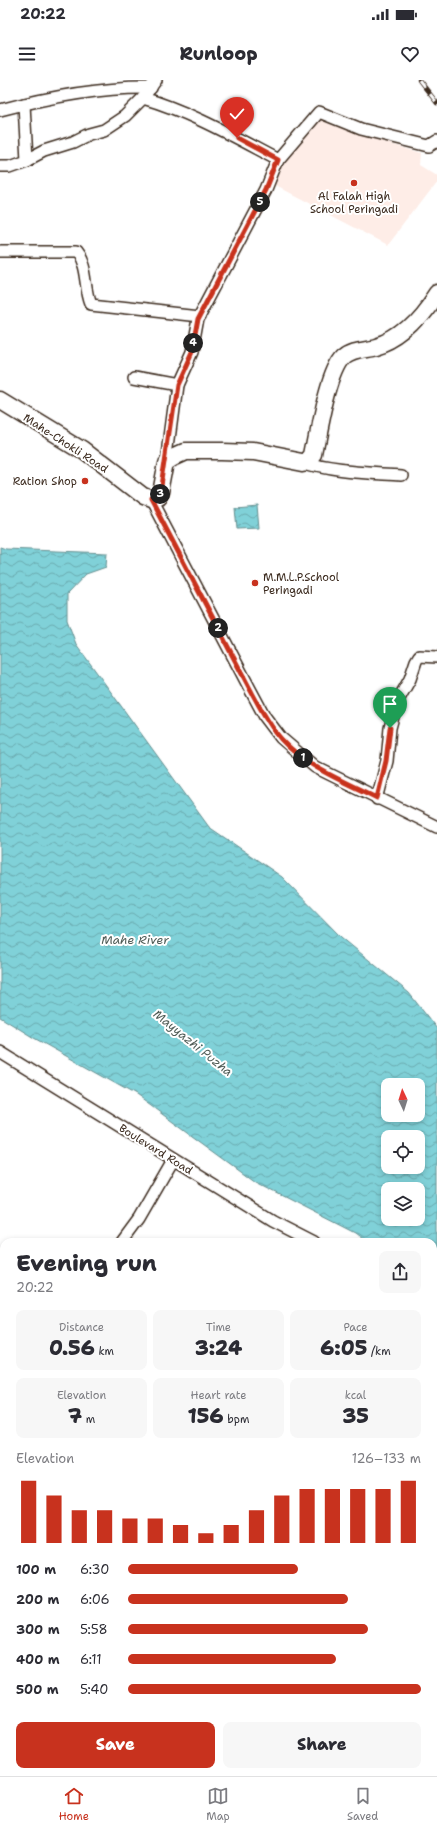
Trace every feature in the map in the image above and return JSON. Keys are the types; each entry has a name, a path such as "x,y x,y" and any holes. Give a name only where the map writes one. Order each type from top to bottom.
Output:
{"main road":[{"path":"151,500 158,498 161,493 167,462 175,456 186,452 222,450 253,452 304,462 309,461 314,455 332,379 344,356 351,351 377,346 388,342 414,324 428,308 437,293"},
{"name":"Mahe-Chokli Road","path":"0,400 82,450 143,497 151,500"}],"street":[{"path":"0,166 10,166 27,160 44,151 73,142 88,134 104,130 125,116 143,98 153,84"},
{"path":"0,110 58,96 153,84"},
{"path":"143,98 167,105 195,117 278,160"},
{"path":"24,104 27,160"},
{"path":"167,462 177,385 192,352 200,316 266,190 278,160 319,112 361,129 429,146 437,141"},
{"path":"0,252 76,252 81,258 87,294 91,304 200,316"},
{"path":"134,377 177,385"},
{"path":"304,462 312,466 401,475"},
{"path":"151,500 265,717 280,738 315,768 437,827"},
{"path":"377,798 386,761 390,728 397,702 410,679 416,660 419,656 437,657"},
{"name":"Boulevard Road","path":"0,1052 273,1221 306,1238"},
{"path":"125,1238 139,1219 173,1160"}],"shaded area":[{"name":"Al Falah High School Peringadi","path":"319,117 364,136 422,153 421,165 437,175 437,181 388,245 273,185 282,163"}],"water":[{"path":"257,505 259,528 237,529 235,507"},
{"name":"Mahe River","path":"0,547 6,549 107,553 106,567 86,574 67,594 67,620 76,644 209,827 282,877 341,937 409,993 437,1029 437,1238 362,1238 355,1233 255,1182 136,1095 34,1038 0,1017"}],"railway":[{"path":"419,80 437,103"}],"place":[{"name":"Al Falah High School Peringadi","path":"354,183"},
{"name":"Ration Shop","path":"85,481"},
{"name":"M.M.L.P.School Peringadi","path":"255,583"}],"route":[{"path":"237,138 278,160 266,190 198,319 192,352 177,385 167,462 161,493 158,498 151,500 265,717 280,738 315,768 377,798 386,761 390,728"}],"water label":[{"name":"Mayyazhi Puzha","path":"193,1043"}]}
